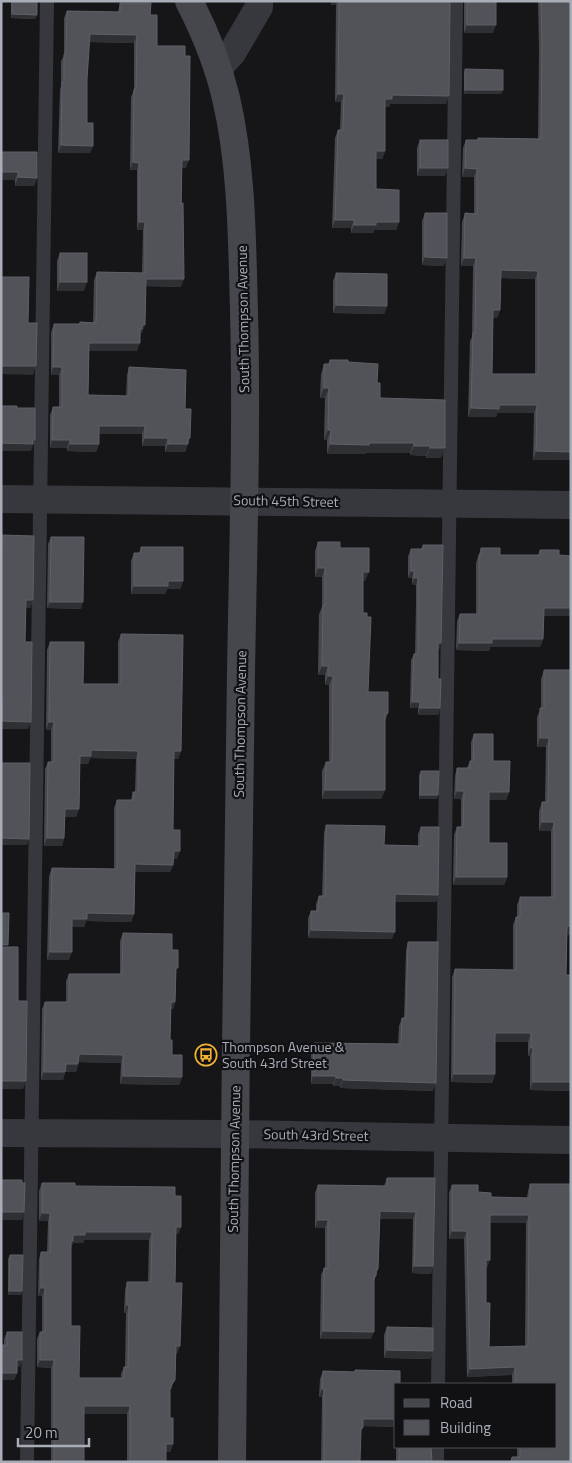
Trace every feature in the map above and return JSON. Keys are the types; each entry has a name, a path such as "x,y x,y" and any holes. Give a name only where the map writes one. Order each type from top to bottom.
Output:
{"main road":[{"name":"South Thompson Avenue","path":"190,1 218,68 235,144 239,192 246,376 234,1134 232,1462"}],"street":[{"path":"218,68 232,53 259,6 259,1"},
{"name":"South 45th Street","path":"1,499 571,505"},
{"name":"South 43rd Street","path":"1,1133 234,1134 571,1140"}],"lane":[{"path":"27,1462 47,1"},
{"path":"438,1383 456,1"},
{"path":"437,1448 437,1462"}],"building":[{"path":"12,1 37,1 37,15 12,14"},
{"path":"339,1 450,1 449,96 392,95 392,99 385,99 385,151 376,151 376,189 399,190 399,222 376,222 376,225 354,225 354,220 335,220 338,130 343,130 344,94 338,94"},
{"path":"467,1 496,2 496,25 467,25"},
{"path":"541,1 571,1 571,452 536,451 537,405 499,405 499,409 471,408 476,258 464,258 465,213 477,214 477,169 465,168 466,140 478,140 478,138 541,139","holes":["501,270 538,271 538,374 492,374 493,310 500,310"]},
{"path":"120,3 151,3 150,15 157,15 157,46 185,46 185,56 190,56 189,160 182,160 181,203 183,203 184,279 146,279 145,325 142,325 142,329 140,329 140,343 89,343 88,395 129,396 129,367 186,370 185,409 191,409 188,444 168,444 168,438 145,438 145,426 99,426 99,444 70,444 70,440 52,440 53,407 62,407 62,367 53,367 54,324 96,323 97,272 145,273 145,222 139,222 139,163 133,162 137,35 90,34 87,123 93,123 93,146 61,145 62,82 64,82 64,54 66,54 67,11 120,12"},
{"path":"465,69 503,70 503,90 465,90"},
{"path":"420,140 448,140 448,168 420,168"},
{"path":"1,152 37,152 37,178 18,177 18,172 1,172"},
{"path":"425,213 447,213 447,258 425,257"},
{"path":"60,253 87,253 87,282 60,282"},
{"path":"336,273 387,274 387,306 336,305"},
{"path":"1,277 29,277 28,323 37,323 36,366 1,366"},
{"path":"330,360 378,364 377,383 380,383 380,398 445,400 445,448 414,446 414,443 330,444 331,430 328,430 329,388 324,388 324,364 330,364"},
{"path":"1,406 35,408 35,440 33,440 33,444 1,443"},
{"path":"2,535 34,536 33,600 26,600 25,642 32,642 31,722 2,721"},
{"path":"51,537 84,537 83,602 50,602"},
{"path":"318,542 340,542 340,548 369,548 369,572 363,572 363,613 367,613 367,617 371,617 368,692 388,692 388,713 385,713 385,790 325,790 326,762 332,762 333,676 328,676 328,666 322,666 325,568 318,568"},
{"path":"423,545 443,545 441,643 438,643 438,679 441,679 440,708 420,708 420,702 412,702 414,654 418,654 418,578 414,578 414,571 411,571 411,549 423,549"},
{"path":"141,547 183,547 183,581 168,581 168,586 134,586 134,553 141,553"},
{"path":"481,548 500,548 500,555 540,555 540,550 559,550 559,555 571,556 571,608 544,608 543,639 492,639 492,643 459,643 460,614 479,614 479,555 481,555"},
{"path":"121,634 183,635 181,751 174,751 173,830 180,830 180,851 174,851 173,865 135,864 134,914 87,913 87,919 72,919 72,952 50,952 52,868 117,869 117,800 133,800 133,792 138,792 138,751 91,750 91,756 80,756 79,809 65,809 64,838 47,838 48,762 54,762 54,722 49,722 50,642 84,642 83,684 121,684"},
{"path":"544,670 571,670 571,926 567,926 566,975 571,975 571,1082 533,1082 531,1033 495,1033 495,1074 454,1074 455,969 516,970 516,917 520,917 520,897 554,897 554,822 542,822 542,802 548,802 549,738 540,738 540,708 544,708"},
{"path":"474,734 493,734 493,761 510,761 509,792 489,792 489,843 507,843 507,877 456,877 457,827 463,827 464,791 457,791 457,768 470,768 470,761 473,761"},
{"path":"1,763 30,763 29,839 1,838"},
{"path":"421,771 439,771 438,795 420,795"},
{"path":"326,825 385,826 384,845 421,846 421,827 439,827 438,895 395,894 395,932 311,930 311,911 318,911 319,896 325,896"},
{"path":"1,913 9,913 8,945 1,945"},
{"path":"123,933 172,934 172,950 178,950 178,968 176,968 175,1002 171,1002 170,1040 172,1040 172,1055 182,1055 182,1077 123,1076 123,1055 79,1054 78,1064 66,1064 65,1072 44,1072 45,1002 69,1002 69,974 122,974"},
{"path":"408,942 438,942 436,1083 343,1080 343,1078 336,1078 336,1076 313,1076 314,1043 401,1044 402,1018 406,1018"},
{"path":"1,947 18,947 18,1001 27,1001 26,1081 1,1081"},
{"path":"387,1178 435,1178 433,1266 414,1266 416,1212 380,1211 378,1269 376,1269 376,1276 374,1276 374,1332 323,1331 324,1268 328,1268 328,1220 318,1220 318,1185 387,1186"},
{"path":"1,1180 22,1180 22,1183 25,1183 24,1212 1,1212"},
{"path":"42,1183 75,1183 75,1186 175,1187 175,1196 181,1196 181,1227 176,1227 175,1283 182,1283 180,1346 176,1346 175,1380 170,1387 170,1418 173,1418 173,1444 166,1444 166,1462 130,1462 130,1406 84,1406 84,1462 54,1462 54,1360 40,1360 40,1332 45,1332 45,1288 41,1288 41,1252 50,1252 50,1213 42,1213","holes":["85,1232 152,1232 151,1282 127,1282 127,1305 129,1305 128,1367 124,1367 124,1378 79,1378 80,1326 71,1326 71,1241 73,1241 73,1235 85,1235"]},
{"path":"530,1184 571,1184 571,1462 511,1462 512,1457 520,1457 520,1448 557,1448 557,1383 515,1383 515,1367 470,1369 467,1231 452,1231 452,1185 478,1185 478,1192 491,1193 491,1197 530,1198","holes":["490,1215 529,1215 528,1346 489,1347 490,1303 486,1303 486,1260 490,1260"]},
{"path":"10,1255 23,1255 22,1291 9,1291"},
{"path":"387,1327 433,1328 433,1351 387,1350"},
{"path":"7,1332 22,1332 22,1360 17,1360 17,1373 1,1373 1,1345 7,1345"},
{"path":"355,1370 400,1371 400,1383 394,1383 394,1419 363,1419 360,1462 324,1462 323,1371 355,1372"},
{"path":"399,1448 431,1448 432,1462 399,1462"}],"place":[{"name":"Thompson Avenue & South 43rd Street","path":"206,1055"}]}
